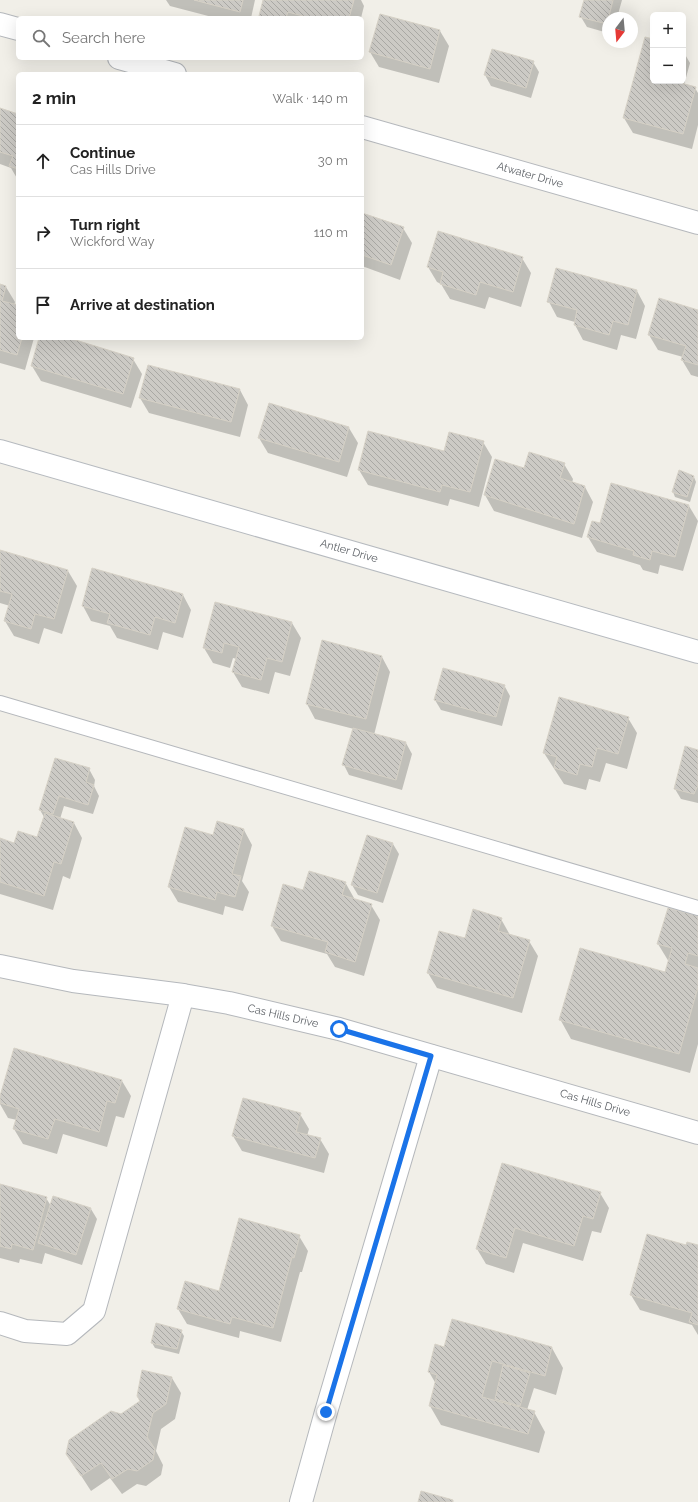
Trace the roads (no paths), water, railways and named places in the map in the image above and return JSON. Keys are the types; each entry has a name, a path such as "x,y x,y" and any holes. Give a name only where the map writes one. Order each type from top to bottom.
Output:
{"street":[{"path":"0,24 16,28"},
{"path":"126,60 168,72"},
{"name":"Atwater Drive","path":"364,128 698,223"},
{"name":"Antler Drive","path":"0,451 698,652"},
{"name":"Cas Hills Drive","path":"0,966 73,981 229,1003 339,1029 698,1133"},
{"path":"0,1323 25,1331 68,1334 94,1311 183,996"},
{"path":"301,1502 330,1397 431,1056"}],"lane":[{"path":"0,703 698,908"}]}
